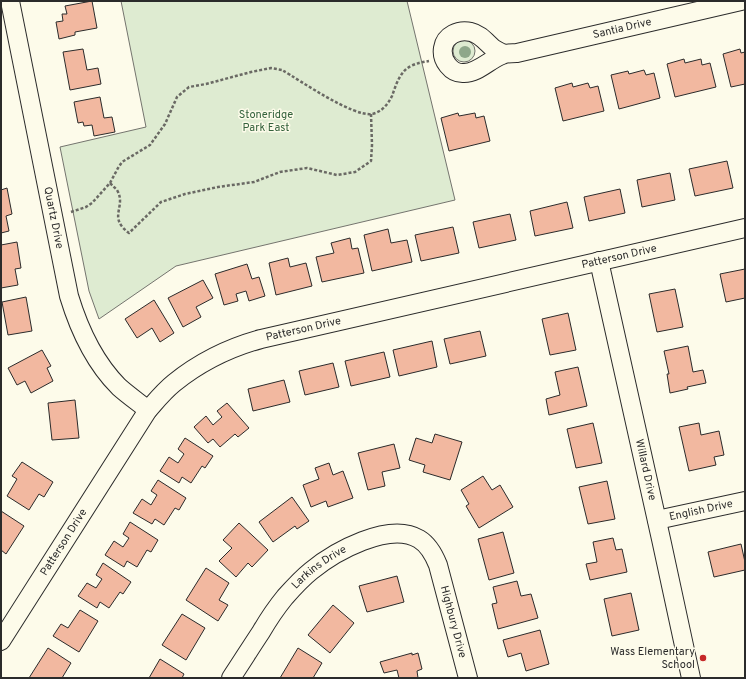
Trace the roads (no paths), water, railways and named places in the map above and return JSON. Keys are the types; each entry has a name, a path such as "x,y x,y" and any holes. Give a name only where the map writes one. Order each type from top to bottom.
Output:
{"street":[{"name":"Quartz Drive","path":"10,1 67,288 74,313 86,340 96,358 107,373 118,386 148,410"},
{"name":"Santia Drive","path":"504,54 517,53 741,1"},
{"name":"Patterson Drive","path":"1,642 148,410 164,392 189,371 222,352 241,344 261,339 745,228"},
{"name":"Willard Drive","path":"599,262 691,678"},
{"name":"English Drive","path":"657,520 745,501"},
{"name":"Larkins Drive","path":"232,678 284,598 310,572 325,560 345,549 378,536 397,533 405,534 412,536 426,544 431,550 438,565"},
{"name":"Highbury Drive","path":"438,565 468,678"}],"place":[{"name":"Wass Elementary School","path":"703,658"}],"park label":[{"name":"Stoneridge Park East","path":"266,121"}]}
